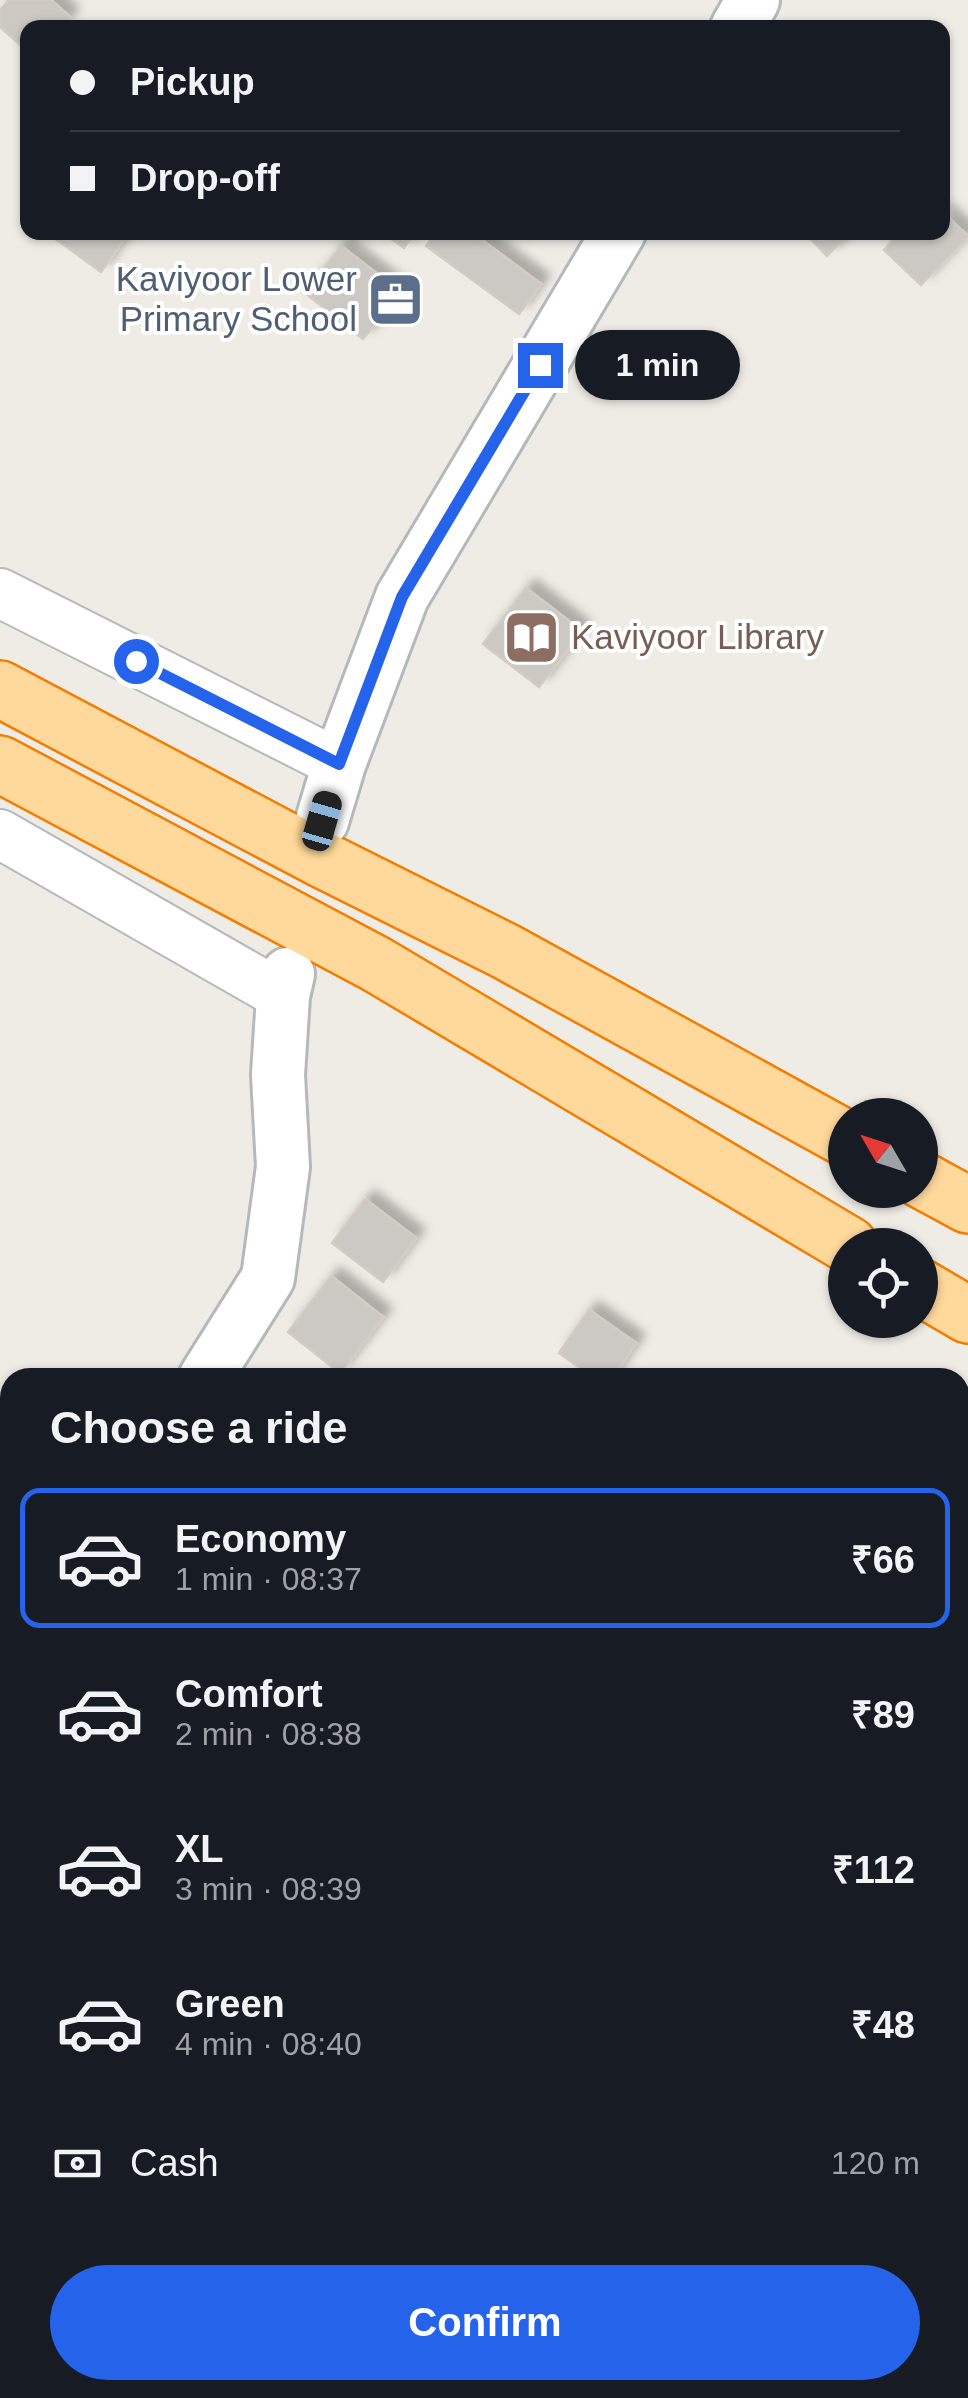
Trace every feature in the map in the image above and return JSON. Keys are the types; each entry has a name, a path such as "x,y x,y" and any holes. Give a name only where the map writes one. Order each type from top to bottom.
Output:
{"highway":[{"path":"0,689 323,860 507,952 828,1129"},
{"path":"0,764 376,964 828,1232"},
{"path":"938,1189 968,1205"},
{"path":"938,1298 968,1316"}],"main road":[{"path":"322,821 339,764 402,597 614,240"},
{"path":"211,1368 268,1278 283,1167 278,1075 285,985"}],"street":[{"path":"0,593 339,764"},
{"path":"0,834 285,985"}],"building":[{"path":"9,0 51,0 70,17 20,20 20,45 0,27 0,10"},
{"path":"950,219 968,236 921,285 884,250 893,240 950,240"},
{"path":"57,240 123,240 101,272"},
{"path":"393,240 410,240 404,248"},
{"path":"430,240 482,240 541,284 519,314 426,246"},
{"path":"812,240 843,240 827,256"},
{"path":"341,246 402,293 363,339 305,293"},
{"name":"Kaviyoor Library","path":"526,588 582,631 539,687 483,644"},
{"path":"365,1199 416,1238 383,1282 332,1243"},
{"path":"331,1276 383,1317 344,1368 334,1368 288,1332"},
{"path":"589,1310 636,1343 619,1368 580,1368 559,1353"}],"place":[{"name":"Kaviyoor Lower Primary School","path":"396,299"},
{"name":"Kaviyoor Library","path":"532,637"}],"route":[{"path":"136,661 339,764 402,597 540,365"}]}
